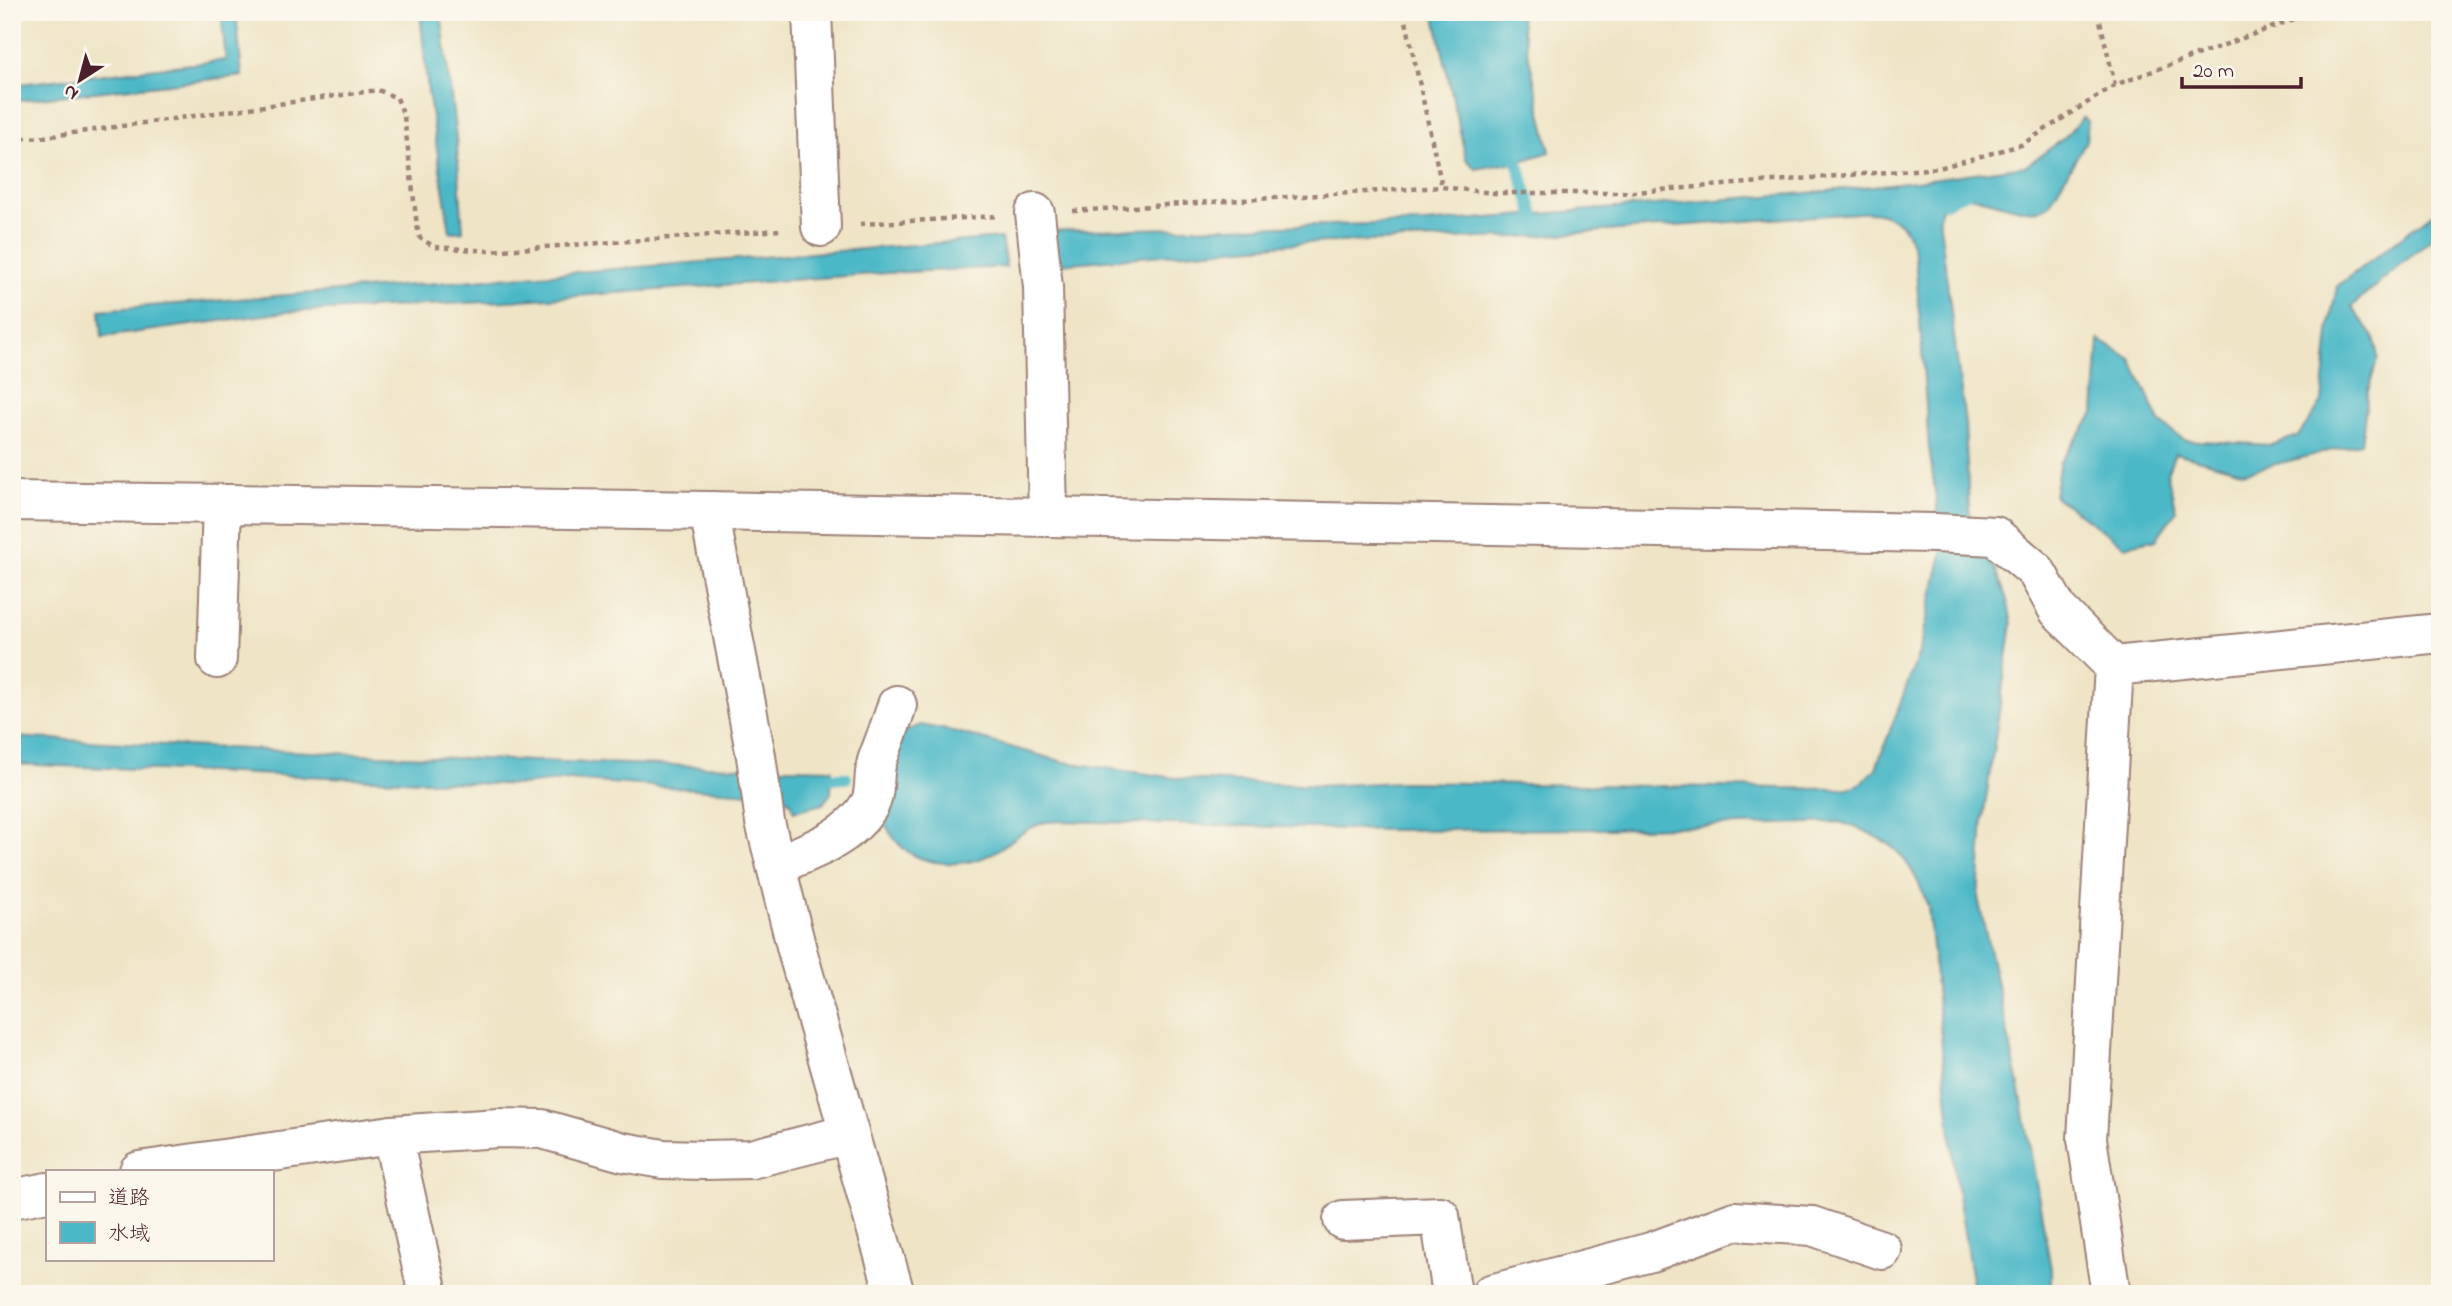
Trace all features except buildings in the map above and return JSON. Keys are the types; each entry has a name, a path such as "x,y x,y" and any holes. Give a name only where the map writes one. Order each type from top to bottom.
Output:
{"street":[{"path":"812,12 821,227"},
{"path":"1036,224 1043,287 1048,517"},
{"path":"12,501 709,510 1995,536 2036,571 2058,610 2114,666 2087,1139 2112,1294"},
{"path":"217,659 222,504"},
{"path":"709,510 756,756 765,822 798,954 895,1294"},
{"path":"2114,666 2440,633"},
{"path":"776,865 824,846 852,825 871,802 876,764 889,734 897,705"},
{"path":"146,1170 393,1135 499,1128 542,1129 623,1152 663,1159 704,1160 751,1159 849,1134"},
{"path":"393,1135 428,1294"},
{"path":"12,1199 46,1192"},
{"path":"1343,1220 1440,1216 1452,1294"},
{"path":"1491,1294 1651,1252 1735,1221 1812,1226 1882,1250"}],"path":[{"path":"1405,12 1442,187"},
{"path":"2098,12 2115,85"},
{"path":"12,139 44,137 378,90 397,98 404,116 420,238 435,247 489,251 821,227 1036,224 1442,187 1493,193 1622,193 1939,168 2021,145 2115,85 2314,12"}],"water":[{"path":"221,12 236,12 242,76 12,101 12,85 226,60"},
{"path":"420,12 441,12 457,146 463,231 450,232 428,91"},
{"path":"1434,12 1519,12 1550,152 1517,162 1476,169 1466,159"},
{"path":"2083,117 2088,121 2086,141 2049,205 2038,210 2028,210 1976,197 1954,197 1946,202 1939,217 1965,423 1969,510 1979,545 1996,570 2012,624 1983,819 1978,898 2020,1090 2051,1269 2051,1294 1974,1294 1955,1175 1928,907 1914,874 1897,851 1886,842 1857,828 1839,822 1607,829 1388,830 1061,821 1045,822 1033,827 989,855 954,863 929,861 918,857 898,843 888,830 876,806 903,732 921,725 957,732 1064,762 1182,779 1318,786 1402,782 1840,789 1861,783 1876,768 1920,650 1943,549 1929,448 1915,254 1906,230 1897,220 1873,212 1519,237 1300,243 1049,265 1041,231 1425,223 1819,192 2026,166 2064,138"},
{"path":"2440,208 2438,233 2351,307 2374,337 2378,358 2368,391 2361,443 2245,472 2175,453 2167,473 2176,511 2156,539 2125,546 2054,496 2060,462 2094,414 2099,340 2131,359 2160,422 2184,440 2271,445 2298,436 2322,402 2330,322 2337,286"},
{"path":"1001,238 1006,267 887,273 507,301 286,312 102,337 100,310"},
{"path":"12,737 422,757 832,769 831,793 823,804 794,811 791,802 778,795 569,780 521,785 12,764"}],"waterway":[{"path":"1517,162 1534,215"},
{"path":"1945,202 1970,191"},
{"path":"817,778 846,778"}]}
